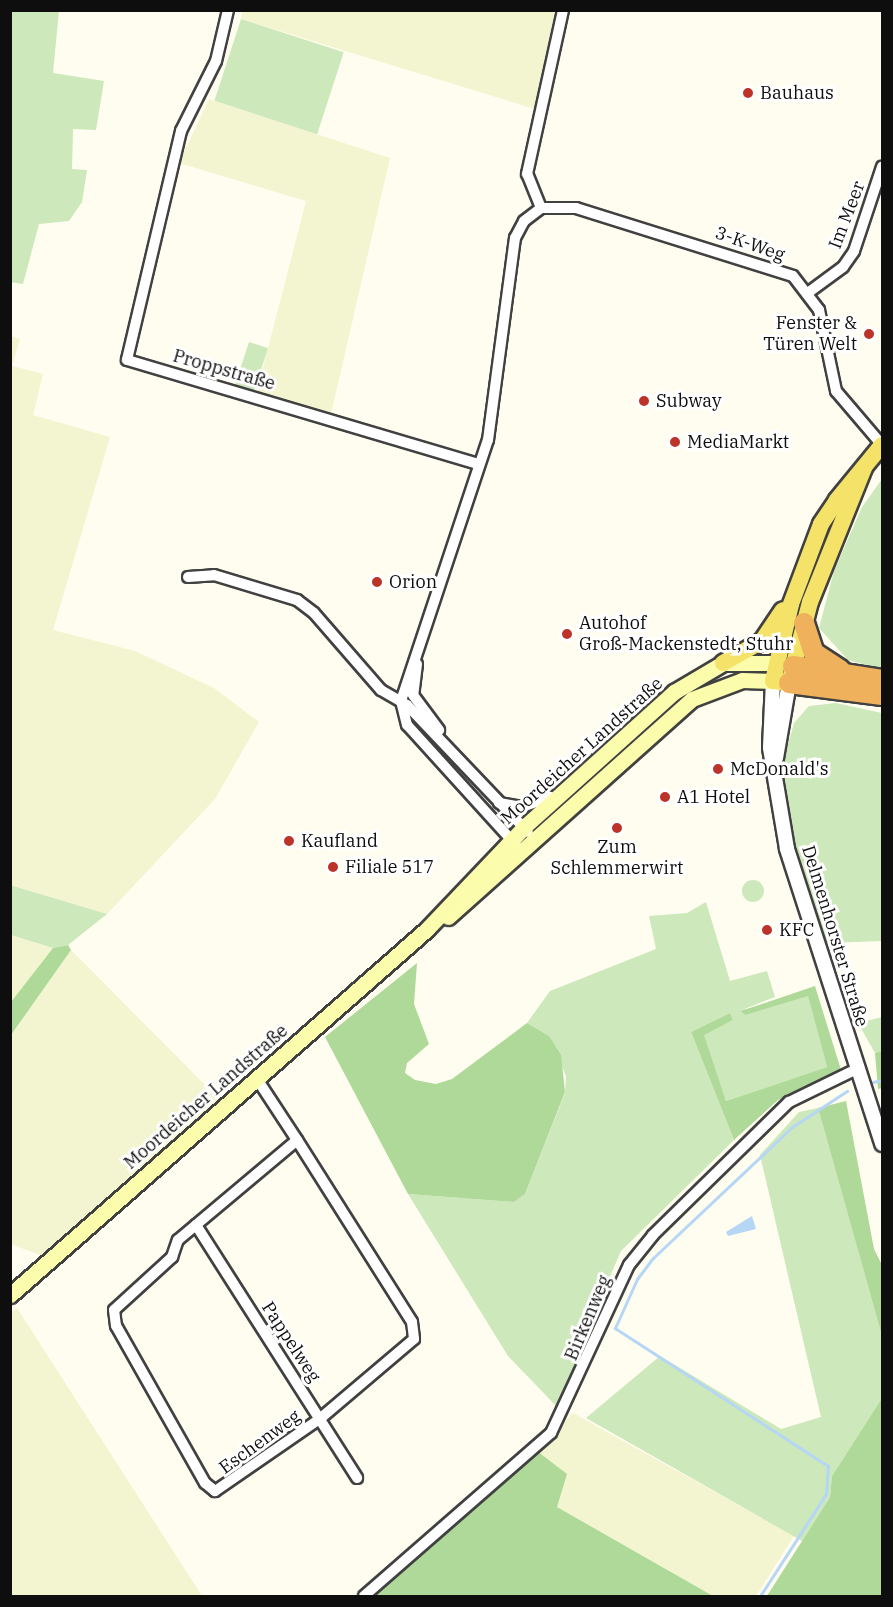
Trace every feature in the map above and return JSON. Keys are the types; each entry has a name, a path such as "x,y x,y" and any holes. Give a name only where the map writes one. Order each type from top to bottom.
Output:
{"highway":[{"path":"804,623 814,653 844,674"},
{"path":"783,673 844,674 882,680"},
{"path":"783,673 882,695"}],"main road":[{"name":"Delmenhorster Straße","path":"791,604 821,524 882,445"},
{"name":"Delmenhorster Straße","path":"783,673 864,468"},
{"path":"723,663 762,641 791,604"},
{"path":"723,663 783,673 791,604"},
{"name":"Moordeicher Landstraße","path":"517,845 524,827 674,692 723,663"},
{"name":"Moordeicher Landstraße","path":"10,1295 427,929 517,845 535,839 692,699 742,680 783,673"}],"street":[{"name":"Proppstraße","path":"228,10 216,61 181,131 127,360 478,464"},
{"path":"517,845 407,725 401,701 492,417 515,238 524,221 541,208 527,174 563,10"},
{"name":"Im Meer","path":"809,292 843,267 854,251 882,167"},
{"name":"3-K-Weg","path":"541,208 576,208 753,260 793,276 809,292 819,310 836,391 882,445"},
{"path":"188,578 214,575 297,600 381,690 401,701 535,839"},
{"path":"419,646 413,695 447,747"},
{"name":"Delmenhorster Straße","path":"783,673 774,771 805,914 882,1144"},
{"path":"401,701 413,695"},
{"path":"499,803 522,807 561,794"},
{"name":"Birkenweg","path":"364,1596 551,1433 629,1265 653,1235 789,1102 856,1069"},
{"name":"Eschenweg","path":"257,1079 297,1140 415,1330 408,1348 321,1418 223,1490 205,1483 116,1326 114,1310 172,1257 178,1240 297,1140"},
{"name":"Pappelweg","path":"196,1225 321,1418 357,1478"}],"green space":[{"path":"242,10 555,11 535,109 241,19"},
{"path":"10,11 59,11 53,73 104,81 96,130 73,129 72,169 87,170 82,202 69,221 39,224 23,284 10,282"},
{"path":"241,19 344,52 317,134 214,101"},
{"path":"209,99 390,158 331,414 257,391 306,201 179,163"},
{"path":"11,336 20,339 12,366 43,374 33,415 110,437 53,630 135,651 214,688 259,722 215,799 107,914 11,885"},
{"path":"249,342 268,348 254,391 235,385"},
{"path":"882,479 882,669 848,660 819,628 834,571 862,507"},
{"path":"836,703 882,713 882,941 827,943 793,848 783,762 794,723 809,706"},
{"path":"753,880 761,883 764,891 761,899 753,902 745,899 742,891 745,883"},
{"path":"10,885 107,914 68,945 53,948 11,935"},
{"path":"706,902 730,981 767,971 775,997 742,1010 808,995 827,1067 726,1101 703,1034 733,1020 730,1013 691,1032 734,1140 621,1251 602,1295 604,1317 560,1410 508,1356 408,1194 514,1202 525,1194 565,1093 566,1076 549,1036 527,1023 550,991 656,949 649,916 687,913"},
{"path":"11,935 53,948 11,1002"},
{"path":"68,945 71,950 11,1035 11,1002 53,948"},
{"path":"71,950 223,1103 45,1257 11,1244 11,1035"},
{"path":"417,963 414,1004 429,1044 407,1063 405,1073 415,1080 436,1084 452,1079 527,1023 549,1036 561,1055 565,1092 525,1194 514,1202 408,1194 325,1037"},
{"path":"815,986 841,1070 778,1100 734,1140 691,1032 730,1013 733,1020 704,1035 726,1101 827,1067 808,996 745,1015 741,1011"},
{"path":"882,1017 882,1051 875,1053 858,1023"},
{"path":"882,1051 882,1088 878,1089 875,1053"},
{"path":"846,1101 874,1249 882,1265 882,1336 818,1108"},
{"path":"818,1108 882,1336 882,1398 832,1476 830,1497 802,1541 586,1418 660,1356 781,1429 821,1417 760,1155 799,1112"},
{"path":"17,1308 202,1596 11,1596 10,1313"},
{"path":"882,1398 882,1596 767,1596 830,1497 832,1476"},
{"path":"573,1413 794,1536 756,1596 713,1596 557,1507 537,1451"},
{"path":"537,1451 567,1474 557,1507 713,1596 374,1596"}],"water":[{"path":"752,1216 756,1229 728,1236 726,1232"}],"waterway":[{"path":"873,1082 882,1080"},
{"path":"760,1596 826,1494 828,1466 615,1328 637,1279 653,1258 792,1127 847,1091"}],"place":[{"name":"Bauhaus","path":"748,93"},
{"name":"Fenster & Türen Welt","path":"869,334"},
{"name":"Subway","path":"644,401"},
{"name":"MediaMarkt","path":"675,442"},
{"name":"Orion","path":"377,582"},
{"name":"Autohof Groß-Mackenstedt, Stuhr","path":"567,634"},
{"name":"McDonald's","path":"718,769"},
{"name":"A1 Hotel","path":"665,797"},
{"name":"Zum Schlemmerwirt","path":"617,828"},
{"name":"Kaufland","path":"289,841"},
{"name":"Filiale 517","path":"333,867"},
{"name":"KFC","path":"767,930"}]}
